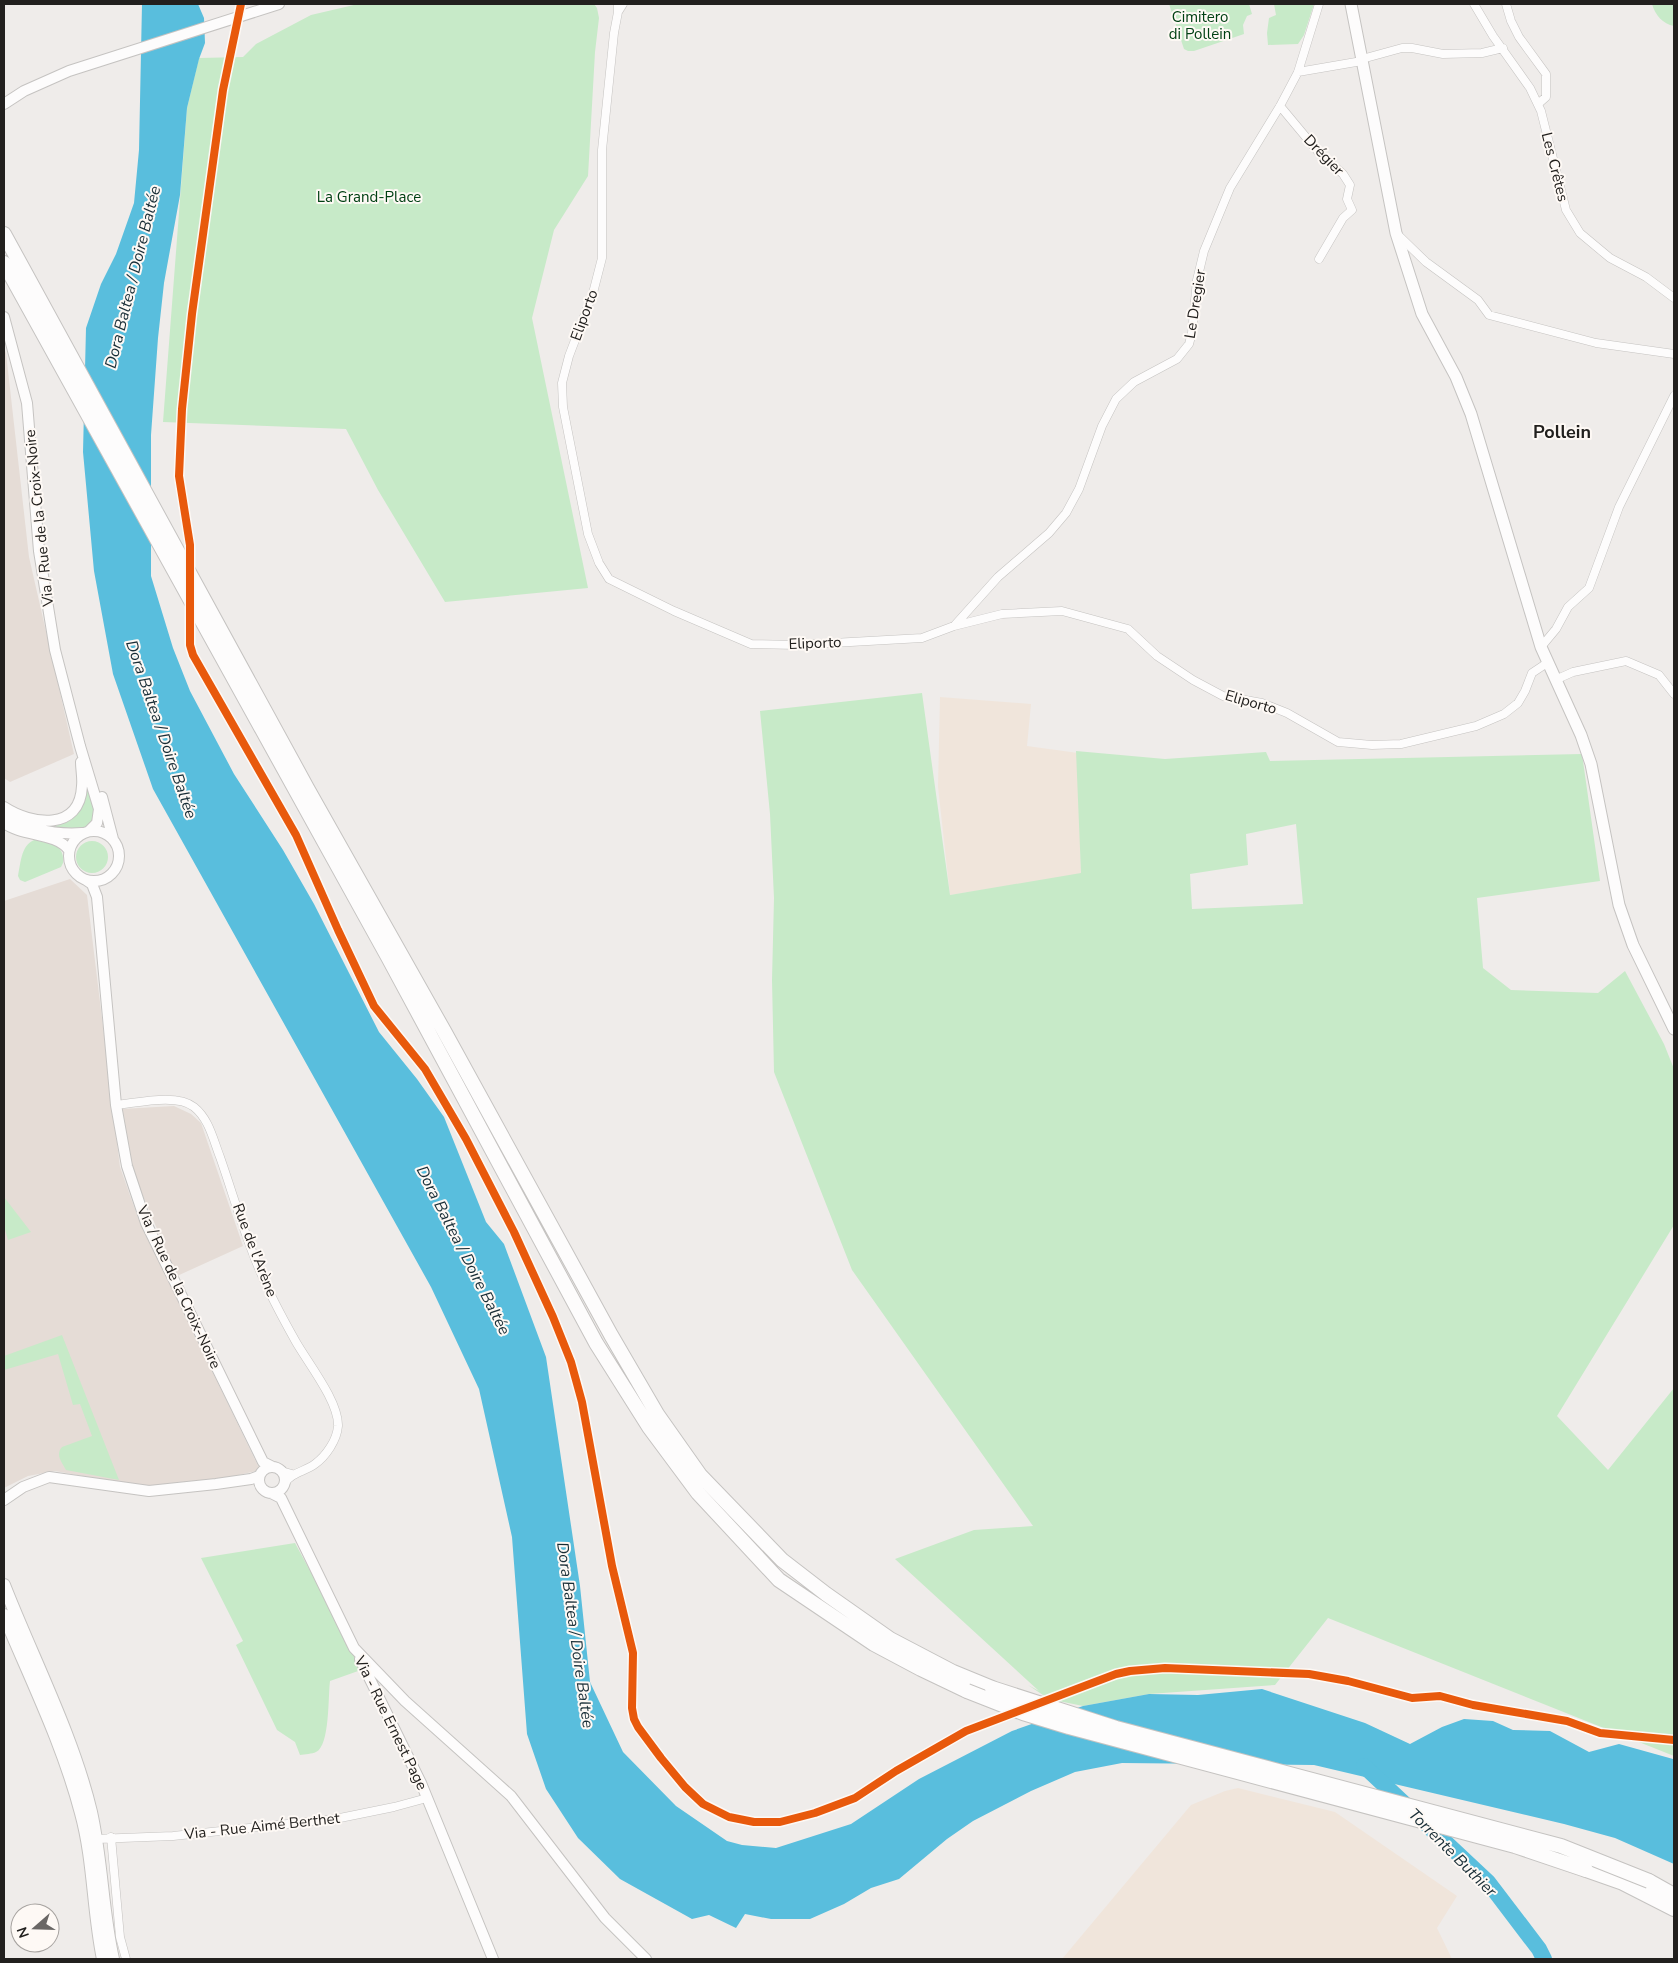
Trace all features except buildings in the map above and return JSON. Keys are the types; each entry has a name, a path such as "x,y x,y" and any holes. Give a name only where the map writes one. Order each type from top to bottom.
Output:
{"highway":[{"path":"4,234 388,957 596,1343 649,1426 698,1493 779,1580 874,1644 967,1691 1024,1713 1069,1728 1515,1846 1623,1884 1674,1909"},
{"path":"4,263 252,701 444,1031 611,1336 657,1414 700,1475 782,1560 890,1639 954,1672 992,1688 1116,1728 1561,1846 1649,1881 1674,1895"}],"main road":[{"path":"1351,4 1396,234 1422,314 1456,377 1471,414 1541,647 1580,735 1590,764 1619,905 1633,945 1674,1028"},
{"path":"4,1585 24,1637 70,1743 85,1789 96,1839 113,1959"},
{"path":"4,1615 61,1746 72,1780 84,1824 103,1959"}],"street":[{"path":"4,98 69,71 280,4"},
{"name":"Eliporto","path":"624,4 618,8 614,33 602,150 602,258 593,293 569,356 562,383 563,407 588,534 599,564 609,579 674,611 750,644 797,644 922,638 954,626 1002,614 1062,611 1128,629 1157,656 1193,680 1223,696 1262,703 1287,713 1338,742 1372,746 1401,744 1476,726 1504,714 1518,703 1532,673 1547,663"},
{"name":"Le Dregier","path":"954,626 998,578 1049,533 1074,503 1102,426 1116,399 1134,382 1177,360 1189,344 1192,333 1197,280 1208,242 1230,188 1280,106 1298,72 1319,4"},
{"name":"Les Crêtes","path":"1474,4 1530,88 1538,104 1566,210 1580,233 1610,258 1646,277 1674,298"},
{"path":"1506,4 1519,38 1546,74 1546,97 1538,104"},
{"path":"1298,72 1412,48 1444,54 1482,53 1503,48"},
{"path":"4,104 24,91"},
{"name":"Drégier","path":"1280,106 1320,154 1343,174 1350,185 1348,199 1352,210 1343,218 1319,259"},
{"path":"1396,234 1426,262 1478,300 1489,315 1596,343 1674,354"},
{"name":"Via / Rue de la Croix-Noire","path":"4,318 27,402 39,551 55,650 80,746 99,809 97,823 85,832"},
{"path":"1541,647 1556,629 1568,607 1589,588 1620,507 1674,396"},
{"path":"1554,680 1573,672 1626,662 1659,674 1674,694"},
{"name":"Via / Rue de la Croix-Noire","path":"72,716 108,814 113,839"},
{"path":"4,807 37,821 57,820 65,816 74,808 79,800 82,787 80,746"},
{"path":"4,815 21,824 42,830 68,834 85,832 102,832 113,839 117,846 118,861 111,874 104,878 92,881 86,880 73,870 69,860 69,850 74,840 85,832"},
{"path":"4,823 12,829 57,840 65,844 69,850"},
{"name":"Via / Rue de la Croix-Noire","path":"97,896 100,884 104,878"},
{"name":"Via / Rue de la Croix-Noire","path":"86,880 92,884 97,896 116,1104 127,1166 146,1224 259,1475"},
{"name":"Rue de l'Arène","path":"116,1104 182,1100 196,1108 204,1117 259,1270 296,1342 330,1398 338,1418 335,1437 328,1451 314,1464 292,1474"},
{"path":"4,1500 23,1487 49,1477 149,1492 259,1475 267,1465 292,1474 277,1492 271,1493"},
{"path":"259,1475 266,1491 281,1498 285,1478 277,1469"},
{"name":"Via - Rue Ernest Page","path":"281,1498 386,1709 427,1798 493,1959"},
{"path":"354,1648 405,1701 511,1796 605,1918 646,1959"},
{"name":"Via - Rue Aimé Berthet","path":"96,1839 173,1836 318,1821 394,1807 427,1798"},
{"path":"111,1837 120,1937 126,1959"}],"shaded area":[{"path":"4,347 29,557 74,754 10,782 4,778"},
{"path":"940,697 1031,704 1027,746 1078,753 1081,875 950,895 938,787"},
{"path":"70,879 87,895 120,1167 138,1218 260,1470 212,1481 150,1488 55,1471 28,1476 4,1488 4,901"},
{"path":"174,1106 191,1114 201,1123 243,1246 177,1276 129,1163 122,1109"},
{"path":"1238,1788 1335,1812 1457,1896 1437,1928 1452,1959 1062,1959 1191,1805 1225,1791"}],"green space":[{"name":"La Grand-Place","path":"358,4 594,4 597,8 599,18 595,52 588,176 554,230 532,318 588,588 445,602 378,490 346,429 163,422 187,108 199,58 243,57 256,44 311,15"},
{"name":"Cimitero di Pollein","path":"1169,4 1249,4 1252,14 1247,16 1243,25 1244,34 1194,51 1188,51 1184,49"},
{"path":"1274,4 1314,4 1304,35 1298,44 1268,45 1269,18 1276,15"},
{"path":"1652,4 1674,4 1674,26 1660,18"},
{"path":"922,693 950,895 1081,873 1076,751 1165,759 1266,752 1270,761 1582,754 1600,881 1477,898 1483,968 1511,990 1598,993 1625,971 1664,1044 1674,1069 1674,1225 1557,1416 1608,1470 1674,1388 1674,1756 1328,1618 1275,1685 1149,1694 1083,1706 1049,1699 1028,1685 1039,1691 895,1559 974,1530 1033,1526 852,1270 774,1072 772,980 774,898 770,814 760,711","holes":["1296,824 1303,904 1192,909 1190,874 1248,865 1246,834"]},
{"path":"87,787 93,810 93,818 90,824 84,829 76,830 53,826 68,821 77,814"},
{"path":"37,839 56,846 62,852 63,863 61,867 25,882 20,880 18,876 23,854 28,844"},
{"path":"92,841 103,846 108,857 103,868 92,873 81,868 76,857 81,846"},
{"path":"4,1197 31,1232 8,1240 4,1226"},
{"path":"62,1335 119,1480 66,1470 61,1461 59,1453 62,1447 92,1436 80,1404 73,1405 58,1354 4,1370 4,1356"},
{"path":"295,1543 361,1670 330,1681 328,1720 321,1748 310,1754 300,1755 295,1742 277,1730 236,1645 243,1641 201,1558"}],"water":[{"name":"Dora Baltea / Doire Baltée","path":"142,4 198,4 204,18 205,43 199,59 187,108 180,195 164,283 158,338 151,435 151,576 173,648 190,691 234,774 283,850 314,904 379,1032 417,1079 444,1117 486,1222 504,1244 546,1357 580,1586 590,1682 623,1752 676,1806 727,1841 742,1845 776,1848 851,1824 919,1779 1012,1731 1083,1706 1149,1694 1198,1695 1262,1689 1365,1723 1410,1744 1442,1727 1464,1719 1493,1721 1513,1730 1550,1731 1589,1752 1619,1744 1673,1759 1674,1864 1615,1838 1564,1824 1314,1765 1122,1763 1075,1772 1031,1791 973,1821 947,1839 899,1879 871,1888 844,1904 810,1919 771,1919 745,1914 736,1928 709,1915 692,1919 620,1879 578,1838 546,1789 527,1734 512,1537 479,1389 431,1287 153,789 113,674 94,571 83,452 86,328 101,284 116,254 134,203 139,150"}],"waterway":[{"name":"Torrente Buthier","path":"1364,1766 1488,1882 1539,1949 1544,1959"}],"cycle path":[{"path":"241,4 223,90 192,314 182,409 179,476 190,545 190,645 193,655 296,835 374,1006 425,1069 466,1139 514,1232 553,1317 571,1362 582,1402 612,1566 633,1653 632,1708 634,1719 661,1758 685,1787 703,1804 729,1817 754,1822 780,1822 815,1813 855,1798 896,1771 966,1731 1116,1674 1165,1668 1309,1674 1348,1681 1412,1698 1440,1696 1473,1705 1567,1721 1600,1733 1674,1740"}],"district":[{"name":"Pollein","path":"1562,432"}]}
